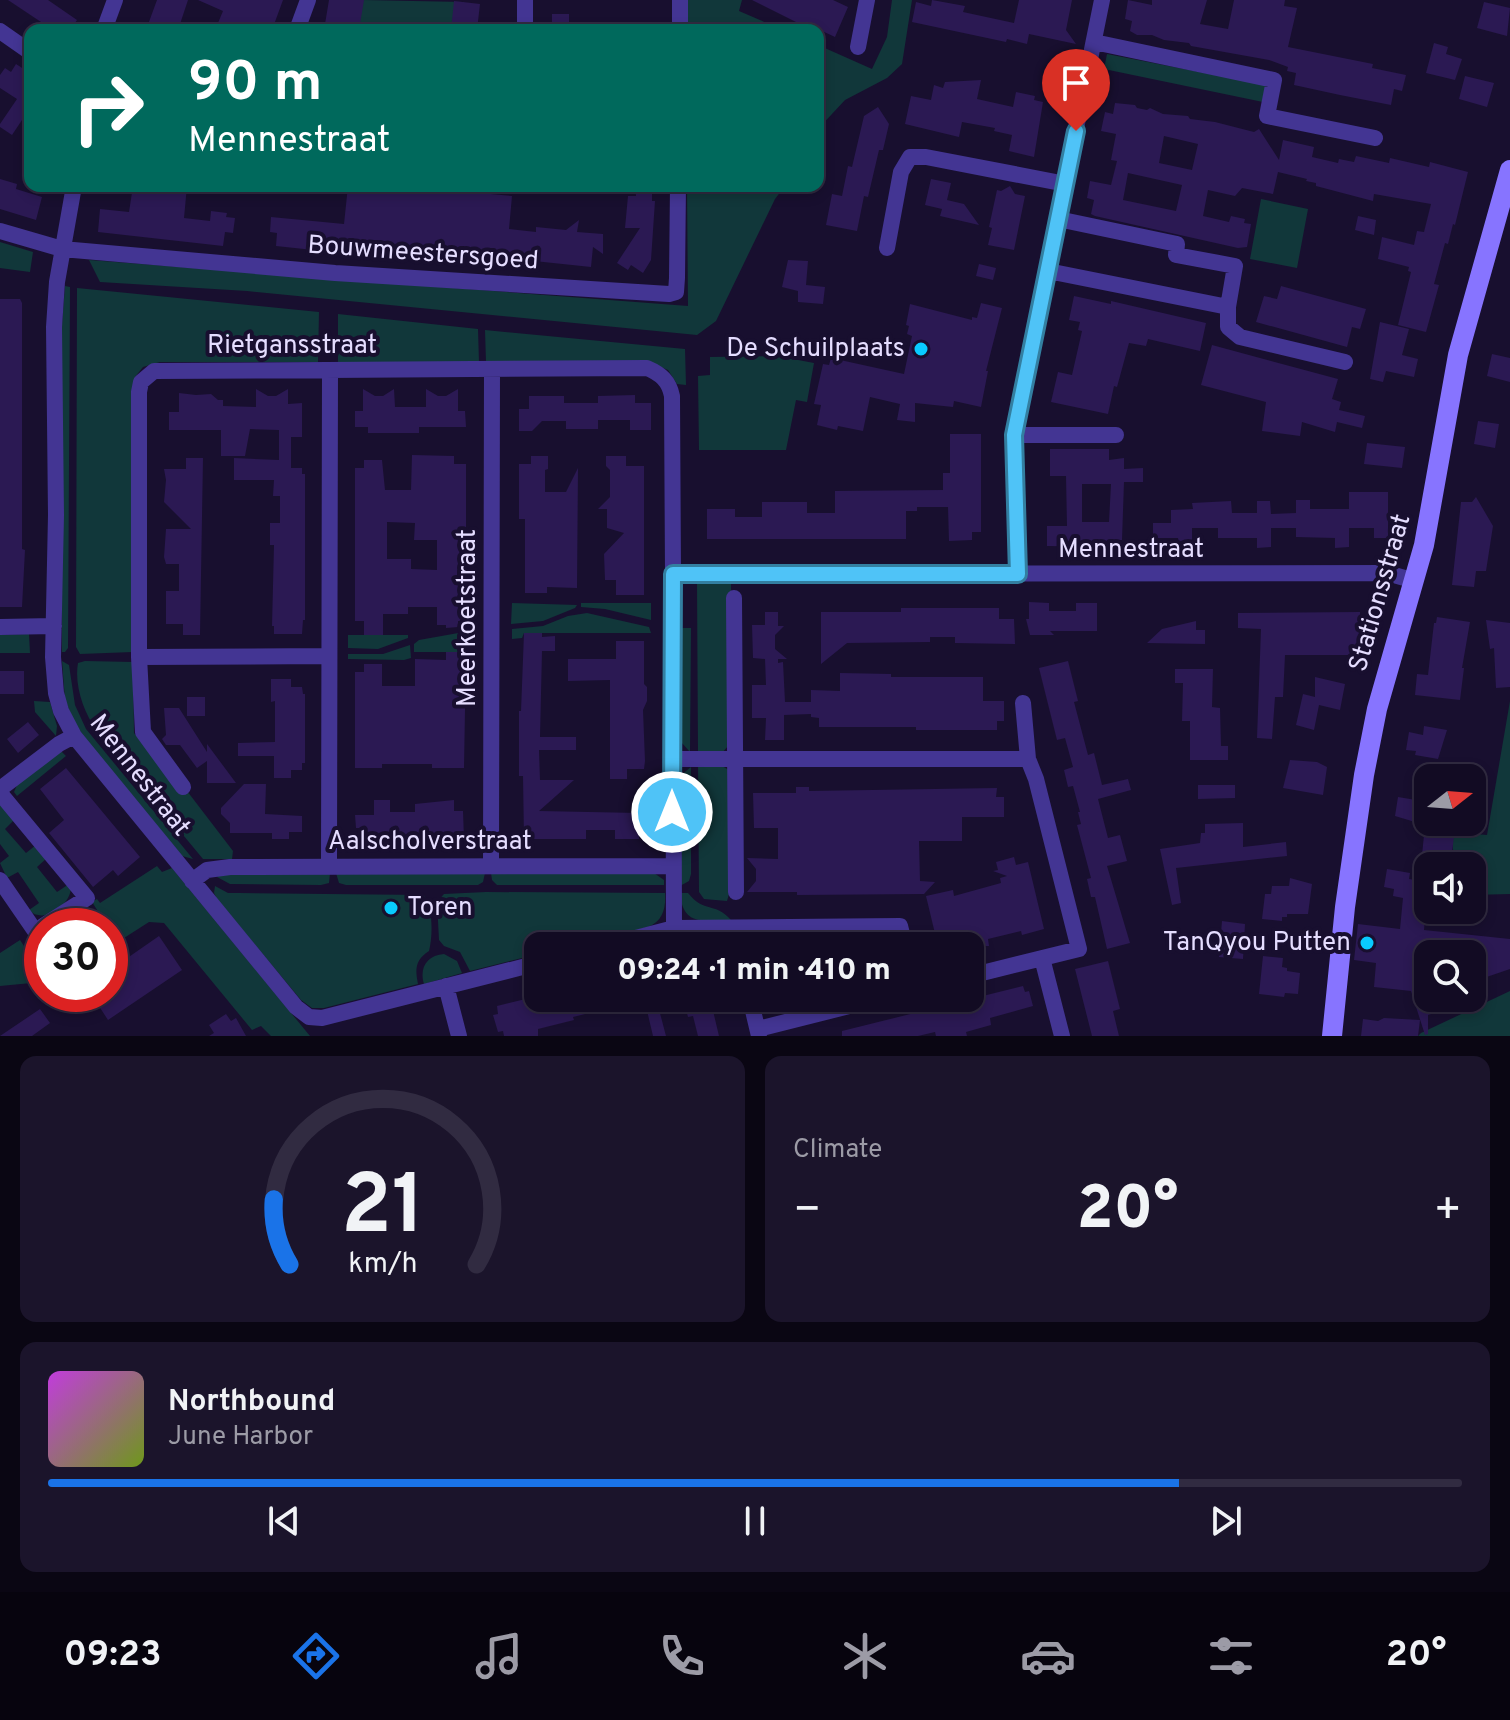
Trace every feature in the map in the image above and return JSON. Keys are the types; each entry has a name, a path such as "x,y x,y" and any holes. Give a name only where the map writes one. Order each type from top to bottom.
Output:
{"street":[{"path":"106,24 115,0"},
{"path":"299,24 308,0"},
{"path":"525,0 525,24"},
{"path":"680,0 680,24"},
{"path":"858,47 867,0"},
{"path":"1018,574 1014,435 1102,0"},
{"path":"0,31 24,48"},
{"path":"1094,42 1274,80 1267,116 1375,138"},
{"path":"887,248 901,172 910,157 926,157 1066,184"},
{"name":"Stationsstraat","path":"1332,1036 1339,955 1366,761 1391,653 1415,581 1431,515 1458,355 1510,170"},
{"name":"Mennestraat","path":"73,192 57,282 54,327 53,657 56,693 74,736 301,1013 322,1018 524,966"},
{"name":"Bouwmeestersgoed","path":"62,249 335,273 669,294 676,292 678,192"},
{"path":"1058,219 1177,244 1176,255 1235,266 1228,327 1240,337 1345,362"},
{"path":"0,231 62,249"},
{"path":"1048,271 1228,307"},
{"name":"Rietgansstraat","path":"183,787 143,732 139,657 141,382 146,375 161,370 647,368 667,381 672,396 673,574"},
{"name":"Meerkoetstraat","path":"491,866 492,369"},
{"path":"329,865 330,370"},
{"path":"1014,435 1116,435"},
{"name":"Mennestraat","path":"673,574 1387,573 1415,581"},
{"path":"673,574 674,928"},
{"path":"734,598 736,892"},
{"path":"0,627 54,626"},
{"path":"139,657 328,656"},
{"path":"984,972 1079,949 1036,779 1028,759 1023,703"},
{"path":"71,908 87,898 0,791 59,744 74,736"},
{"path":"672,759 1028,759"},
{"name":"Aalscholverstraat","path":"192,881 207,870 218,867 672,866"},
{"path":"0,880 24,915"},
{"path":"659,932 674,928 900,926 902,932"},
{"path":"1042,958 1062,1036"},
{"path":"446,986 459,1036"},
{"path":"753,1012 758,1033 832,1012"}],"green space":[{"path":"363,0 464,2 462,24 358,24"},
{"path":"685,0 742,0 739,11 769,24 685,24"},
{"path":"892,0 912,0 902,64 887,78 845,100 824,123 824,48 872,69 887,37"},
{"path":"1107,54 1266,85 1263,102 1104,69"},
{"path":"687,192 780,192 716,321 697,335 247,291 100,282 89,260 688,306"},
{"path":"1261,199 1308,209 1297,268 1250,259"},
{"path":"0,242 33,252 30,272 0,268"},
{"path":"65,286 70,287 68,648 62,652 62,324"},
{"path":"77,288 319,312 318,362 160,362 143,367 135,377 133,652 80,654 76,647"},
{"path":"338,314 478,329 479,362 338,362"},
{"path":"485,330 685,349 686,385 677,384 668,370 649,362 486,362"},
{"path":"777,356 814,363 807,402 796,400 786,450 699,450 698,376 710,375 710,357"},
{"path":"731,582 730,738 722,753 698,752 697,583"},
{"path":"512,603 577,605 543,621 511,624"},
{"path":"581,603 651,603 651,620 605,609 581,607"},
{"path":"587,613 649,627 651,633 524,633 522,638 512,639 512,629 543,626 568,616"},
{"path":"682,628 691,628 690,752 681,742"},
{"path":"474,632 474,652 414,652 414,644 419,640"},
{"path":"29,634 30,653 0,653 0,635"},
{"path":"348,635 408,635 408,638 378,649 348,648"},
{"path":"410,645 411,658 404,660 348,659 348,654 383,654"},
{"path":"62,661 69,665 75,705 86,729 193,859 182,856 89,745 65,700"},
{"path":"133,662 134,733 179,790 184,787 233,851 232,859 203,859 96,730 79,690 78,663"},
{"path":"34,701 50,702 57,726 56,736 35,712"},
{"path":"1510,701 1510,894 1486,895 1486,852 1453,852 1452,836 1487,835"},
{"path":"61,751 66,756 17,796 14,792 17,785"},
{"path":"698,766 722,766 729,770 731,887 727,901 704,899 699,892"},
{"path":"691,767 691,874 689,881 680,886 681,775"},
{"path":"0,805 15,819 5,829 26,853 36,845 47,858 37,867 57,892 69,884 69,895 61,907 32,908 39,903 18,872 7,878 0,863 9,856 0,844"},
{"path":"157,866 162,872 172,868 310,1036 271,1036 261,1026 252,1030 164,923 149,922 128,935 128,908 96,908 92,902 97,899 100,903"},
{"path":"221,873 330,873 329,883 321,885 230,884 217,877"},
{"path":"336,873 485,873 483,882 478,885 346,885 339,883"},
{"path":"491,873 654,873 664,880 664,885 497,885"},
{"path":"215,886 228,893 424,895 431,914 431,938 429,951 417,965 418,984 324,1008 312,1008 301,1000 217,899"},
{"path":"665,893 665,899 660,918 648,927 628,932 524,932 524,958 470,971 460,952 444,946 439,940 437,902 444,894"},
{"path":"680,893 688,893 731,920 703,920 690,916 685,912"},
{"path":"20,940 24,946 24,984 0,986 0,953"},
{"path":"444,954 457,961 462,973 424,984 426,963"},
{"path":"1510,991 1510,1036 1418,1036 1466,1012 1486,1012 1486,1002"}],"building":[{"path":"8,0 48,0 77,20 74,24 44,24"},
{"path":"157,0 188,0 180,24 148,24"},
{"path":"198,0 283,0 274,24 221,24 218,23 223,11"},
{"path":"329,0 364,0 360,24 325,24"},
{"path":"752,0 833,0 848,7 835,37 824,32 824,24 800,24"},
{"path":"932,0 965,6 963,12 1014,23 1019,0 1072,0 1066,30 1076,44 1029,34 1027,44 1007,39 1006,42 912,22 916,2 931,6"},
{"path":"1128,0 1152,5 1152,0 1207,0 1200,24 1228,29 1234,0 1285,0 1284,6 1297,8 1288,47 1373,64 1372,68 1406,75 1402,91 1394,89 1391,105 1340,95 1294,85 1296,73 1269,60 1191,46 1152,35 1137,35 1130,31 1132,21 1125,19"},
{"path":"454,1 480,4 478,24 452,24"},
{"path":"1484,2 1510,8 1507,36 1477,28"},
{"path":"552,14 569,14 569,24 552,24"},
{"path":"1434,43 1448,47 1446,54 1462,59 1455,80 1426,73"},
{"path":"16,64 24,69 24,117 12,135 0,127 17,99 0,88 0,75 5,68 11,72"},
{"path":"1465,76 1494,83 1487,107 1459,99"},
{"path":"981,80 977,99 1013,107 1016,92 1035,96 1034,100 1043,102 1034,157 1009,151 1012,135 994,131 995,128 962,122 959,137 905,124 911,96 931,100 934,85 943,88 945,82"},
{"path":"1115,103 1135,105 1163,114 1188,116 1190,119 1254,132 1259,129 1279,160 1283,140 1314,147 1312,157 1338,163 1339,159 1354,162 1356,156 1389,163 1390,158 1429,167 1430,162 1468,172 1455,225 1448,244 1445,243 1434,284 1439,285 1426,332 1398,325 1411,272 1408,271 1409,267 1378,259 1382,237 1414,245 1417,231 1424,232 1431,204 1374,194 1373,201 1278,172 1273,194 1242,188 1235,196 1208,190 1203,216 1229,222 1231,216 1245,219 1244,223 1251,224 1247,247 1238,248 1095,216 1091,214 1094,200 1087,198 1090,181 1111,185 1117,161 1111,160 1116,134 1101,131 1105,112 1113,114","holes":["1164,136 1198,144 1192,170 1159,163","1128,173 1182,185 1176,211 1123,200"]},
{"path":"878,107 889,124 883,150 879,150 868,197 864,196 857,231 826,225 832,194 842,196 864,116"},
{"path":"0,179 17,184 16,189 42,197 36,220 0,209"},
{"path":"931,179 951,183 947,200 964,204 979,225 940,216 942,209 925,205"},
{"path":"1010,186 1015,194 1025,196 1014,250 988,245 997,190"},
{"path":"132,192 186,192 184,218 210,221 211,211 227,213 226,217 235,218 233,233 225,232 223,246 98,232 100,209 129,212"},
{"path":"347,192 469,192 512,196 509,229 536,232 536,227 566,230 579,220 577,232 603,234 603,254 593,247 591,267 333,240 332,252 276,246 277,233 270,232 271,217 344,224"},
{"path":"636,192 652,192 652,201 655,201 651,260 643,273 631,265 628,270 617,263 640,228 625,228 628,196 636,196"},
{"path":"1358,216 1376,220 1374,235 1355,230"},
{"path":"788,260 808,261 806,285 825,287 823,304 798,302 798,291 782,287"},
{"path":"979,264 996,268 993,280 976,276"},
{"path":"1281,286 1366,309 1360,329 1352,327 1347,347 1256,322 1264,296 1277,299"},
{"path":"1074,296 1111,304 1111,301 1206,323 1200,351 1148,339 1146,346 1129,343 1108,414 1051,402 1058,372 1072,375 1082,331 1078,330 1080,322 1069,320"},
{"path":"0,299 20,299 22,303 22,549 25,550 22,607 0,607"},
{"path":"981,303 1002,308 986,371 981,407 954,401 953,407 915,403 915,422 897,420 900,404 870,397 863,431 817,425 821,405 814,404 823,364 829,365 831,358 904,374 912,336 907,334 909,326 906,325 910,304 972,320 972,317 977,318"},
{"path":"1380,322 1409,329 1402,355 1418,359 1414,377 1386,371 1383,382 1370,379"},
{"path":"1212,345 1338,379 1332,399 1341,402 1339,410 1365,416 1362,428 1337,422 1335,432 1302,422 1300,436 1262,431 1266,402 1201,385"},
{"path":"1492,354 1510,358 1510,382 1487,376"},
{"path":"256,389 268,396 276,396 288,389 288,404 302,403 302,437 291,437 291,468 302,468 302,474 305,474 305,620 302,634 274,634 272,626 274,545 270,545 270,523 280,523 280,496 273,496 274,480 234,480 234,458 279,460 279,430 250,429 245,456 221,456 221,430 169,430 169,412 179,412 179,393 211,394 223,400 223,406 256,407"},
{"path":"363,389 375,396 383,396 394,389 395,407 426,407 426,389 438,396 446,396 458,389 458,411 465,411 466,427 419,427 419,433 368,433 368,427 355,427 355,411 363,411"},
{"path":"635,395 635,403 651,403 651,430 630,430 630,420 598,420 598,429 566,429 566,421 542,421 532,431 519,431 519,409 529,409 529,396 564,396 564,403 598,403 598,396"},
{"path":"1478,421 1499,424 1495,448 1474,444"},
{"path":"950,434 981,434 981,532 972,532 972,540 949,541 948,507 917,507 917,511 906,511 906,539 707,539 707,509 735,509 735,517 762,517 762,502 807,502 807,513 835,513 835,491 943,490 943,473 950,473"},
{"path":"1367,443 1405,447 1402,468 1364,464"},
{"path":"1050,449 1109,449 1109,460 1124,458 1124,469 1143,468 1143,482 1124,482 1122,540 1109,540 1109,547 1047,546 1047,526 1067,526 1066,476 1050,476","holes":["1082,484 1111,484 1109,522 1082,522"]},
{"path":"412,455 454,456 454,464 466,464 466,621 458,621 458,627 446,628 446,625 437,625 437,607 408,607 408,614 383,614 383,635 364,635 364,621 355,621 355,468 364,468 364,460 382,460 385,490 411,490","holes":["387,522 415,523 414,540 437,540 437,570 411,569 411,559 387,559"]},
{"path":"531,456 548,456 545,492 566,492 578,468 577,588 547,587 547,593 525,593 525,519 519,519 519,464 531,464"},
{"path":"606,456 626,456 626,466 644,466 644,595 616,595 616,580 605,580 604,554 624,533 607,528 607,509 598,509 610,497 610,470 606,466"},
{"path":"186,458 203,458 200,635 183,635 183,624 166,624 166,591 179,591 179,564 166,564 166,529 191,529 164,502 164,469 186,469"},
{"path":"1349,492 1388,492 1388,538 1374,538 1374,528 1349,528 1349,547 1335,548 1335,538 1296,537 1296,528 1271,528 1271,547 1257,548 1257,538 1218,538 1218,528 1192,528 1192,546 1179,546 1178,538 1153,538 1153,523 1171,523 1171,510 1193,509 1192,503 1231,501 1232,513 1257,513 1257,501 1270,501 1271,514 1296,513 1296,500 1310,500 1310,509 1349,509"},
{"path":"1476,497 1493,526 1486,571 1476,571 1474,587 1452,585 1461,502 1472,502"},
{"path":"1029,602 1049,603 1049,611 1076,611 1076,603 1097,603 1097,631 1050,631 1054,635 1030,635 1026,619 1029,619"},
{"path":"901,608 999,608 999,619 1014,619 1015,644 955,643 955,637 930,637 930,642 847,643 821,664 821,612 901,612"},
{"path":"765,612 778,612 778,626 784,626 775,635 775,649 787,659 778,659 778,663 783,662 785,702 811,702 811,690 840,691 840,673 891,674 891,677 983,677 983,701 1004,701 1004,721 997,721 997,730 916,730 916,727 819,727 819,718 811,717 811,714 784,715 784,740 765,740 766,718 752,718 752,685 766,685 765,659 753,658 752,625 765,625"},
{"path":"1360,612 1360,655 1285,655 1283,697 1275,697 1272,739 1257,738 1261,629 1238,628 1238,613"},
{"path":"1437,617 1470,622 1460,700 1415,695 1417,674 1428,675"},
{"path":"1486,620 1510,623 1510,687 1496,688 1494,648 1490,649"},
{"path":"1196,621 1196,630 1205,630 1205,644 1147,643 1162,629"},
{"path":"524,633 555,636 555,651 542,651 540,737 576,737 576,750 539,750 540,780 574,780 539,811 639,813 639,839 615,839 615,830 586,830 586,839 524,839 523,776 519,776 519,711"},
{"path":"616,641 644,641 644,684 647,687 643,710 645,761 644,769 627,769 627,779 610,779 610,680 568,681 568,659 616,659"},
{"path":"446,652 466,652 464,768 432,768 432,764 382,764 382,768 355,768 355,672 364,672 364,664 382,664 382,686 415,686 415,659 446,660"},
{"path":"1068,661 1078,701 1074,702 1088,755 1094,753 1102,785 1128,779 1131,790 1098,799 1108,838 1120,835 1127,861 1107,866 1130,943 1107,949 1095,897 1091,897 1087,879 1091,878 1077,825 1081,824 1080,812 1073,786 1068,787 1064,770 1073,767 1065,738 1057,740 1039,668"},
{"path":"1175,669 1213,669 1212,707 1220,708 1221,746 1228,746 1228,760 1190,760 1190,721 1182,721 1183,683 1175,683"},
{"path":"0,671 24,671 24,694 0,694"},
{"path":"1315,677 1345,684 1340,710 1319,705 1314,730 1296,725 1303,694 1315,697"},
{"path":"271,679 291,679 291,687 302,687 305,694 305,763 302,763 302,770 291,770 291,778 274,778 274,756 238,756 238,743 275,742 275,701 271,702"},
{"path":"187,697 205,697 205,716 187,716"},
{"path":"164,708 179,708 207,752 207,744 236,783 207,783 207,761 197,768 180,745 166,745 162,739 166,735"},
{"path":"28,722 39,735 18,753 7,739"},
{"path":"1424,726 1447,730 1438,759 1406,750 1409,732 1423,735"},
{"path":"1290,760 1317,762 1327,767 1323,795 1283,788"},
{"path":"66,768 140,857 118,876 113,870 93,887 49,833 64,820 40,789"},
{"path":"244,784 266,784 265,814 302,816 302,832 289,832 289,839 272,839 272,833 230,833 230,823 221,814 221,808"},
{"path":"1198,785 1235,785 1235,798 1198,799"},
{"path":"796,787 809,787 809,791 997,788 996,797 1004,797 1004,817 962,817 962,841 919,841 920,881 935,882 924,894 797,895 797,892 747,892 756,881 756,869 747,858 778,859 778,828 754,828 753,793 796,793"},
{"path":"1398,797 1414,800 1414,822 1395,816"},
{"path":"374,800 390,800 390,812 415,812 415,804 454,800 454,811 463,811 464,839 414,839 408,852 404,839 361,839 361,828 356,828 355,815 374,815"},
{"path":"1243,823 1243,847 1286,842 1287,856 1176,868 1181,903 1172,905 1160,849 1200,843 1205,824"},
{"path":"1424,836 1454,836 1452,852 1422,852"},
{"path":"1014,857 1016,865 1028,862 1044,929 988,939 989,946 984,946 984,932 935,932 926,896 953,890 954,896 1001,883 1000,878 1007,876 993,871 998,870 996,862"},
{"path":"1387,869 1410,873 1409,879 1414,880 1414,924 1424,924 1424,930 1510,939 1510,969 1486,977 1486,940 1414,940 1414,1000 1411,991 1374,987 1376,963 1354,960 1358,924 1400,929 1403,898 1393,896 1394,889 1384,887"},
{"path":"1290,878 1312,884 1308,914 1287,914 1282,921 1262,919 1265,894 1271,894 1272,886 1289,886"},
{"path":"1222,921 1245,924 1243,959 1219,957"},
{"path":"159,936 182,970 128,1006 128,958"},
{"path":"1263,956 1283,958 1282,967 1300,973 1298,994 1285,993 1284,997 1259,994"},
{"path":"1108,961 1120,1009 1113,1011 1119,1036 1092,1036 1075,969"},
{"path":"1023,986 1025,992 1029,991 1033,1006 990,1018 991,1025 966,1032 967,1036 936,1036 935,1032 918,1036 842,1036 842,1031 918,1012 984,1012 984,996"},
{"path":"524,999 524,1012 593,1012 538,1029 538,1036 504,1036 503,1031 498,1032 493,1015 498,1014 497,1006"},
{"path":"36,1012 42,1012 50,1023 32,1036 0,1036"},
{"path":"103,1012 120,1012 108,1020"},
{"path":"647,1012 660,1012 666,1036 653,1036"},
{"path":"687,1012 713,1012 719,1036 698,1036 693,1016 688,1017"},
{"path":"1418,1012 1437,1012 1428,1015 1428,1034 1425,1035"},
{"path":"226,1014 231,1021 236,1018 246,1036 209,1036 214,1033 209,1025"},
{"path":"1384,1018 1420,1020 1418,1036 1361,1036 1363,1019 1378,1021"}],"place":[{"name":"De Schuilplaats","path":"921,349"},
{"name":"Toren","path":"391,908"},
{"name":"TanQyou Putten","path":"1367,943"}],"route":[{"path":"672,812 673,574 1018,574 1014,435 1076,131"}]}
